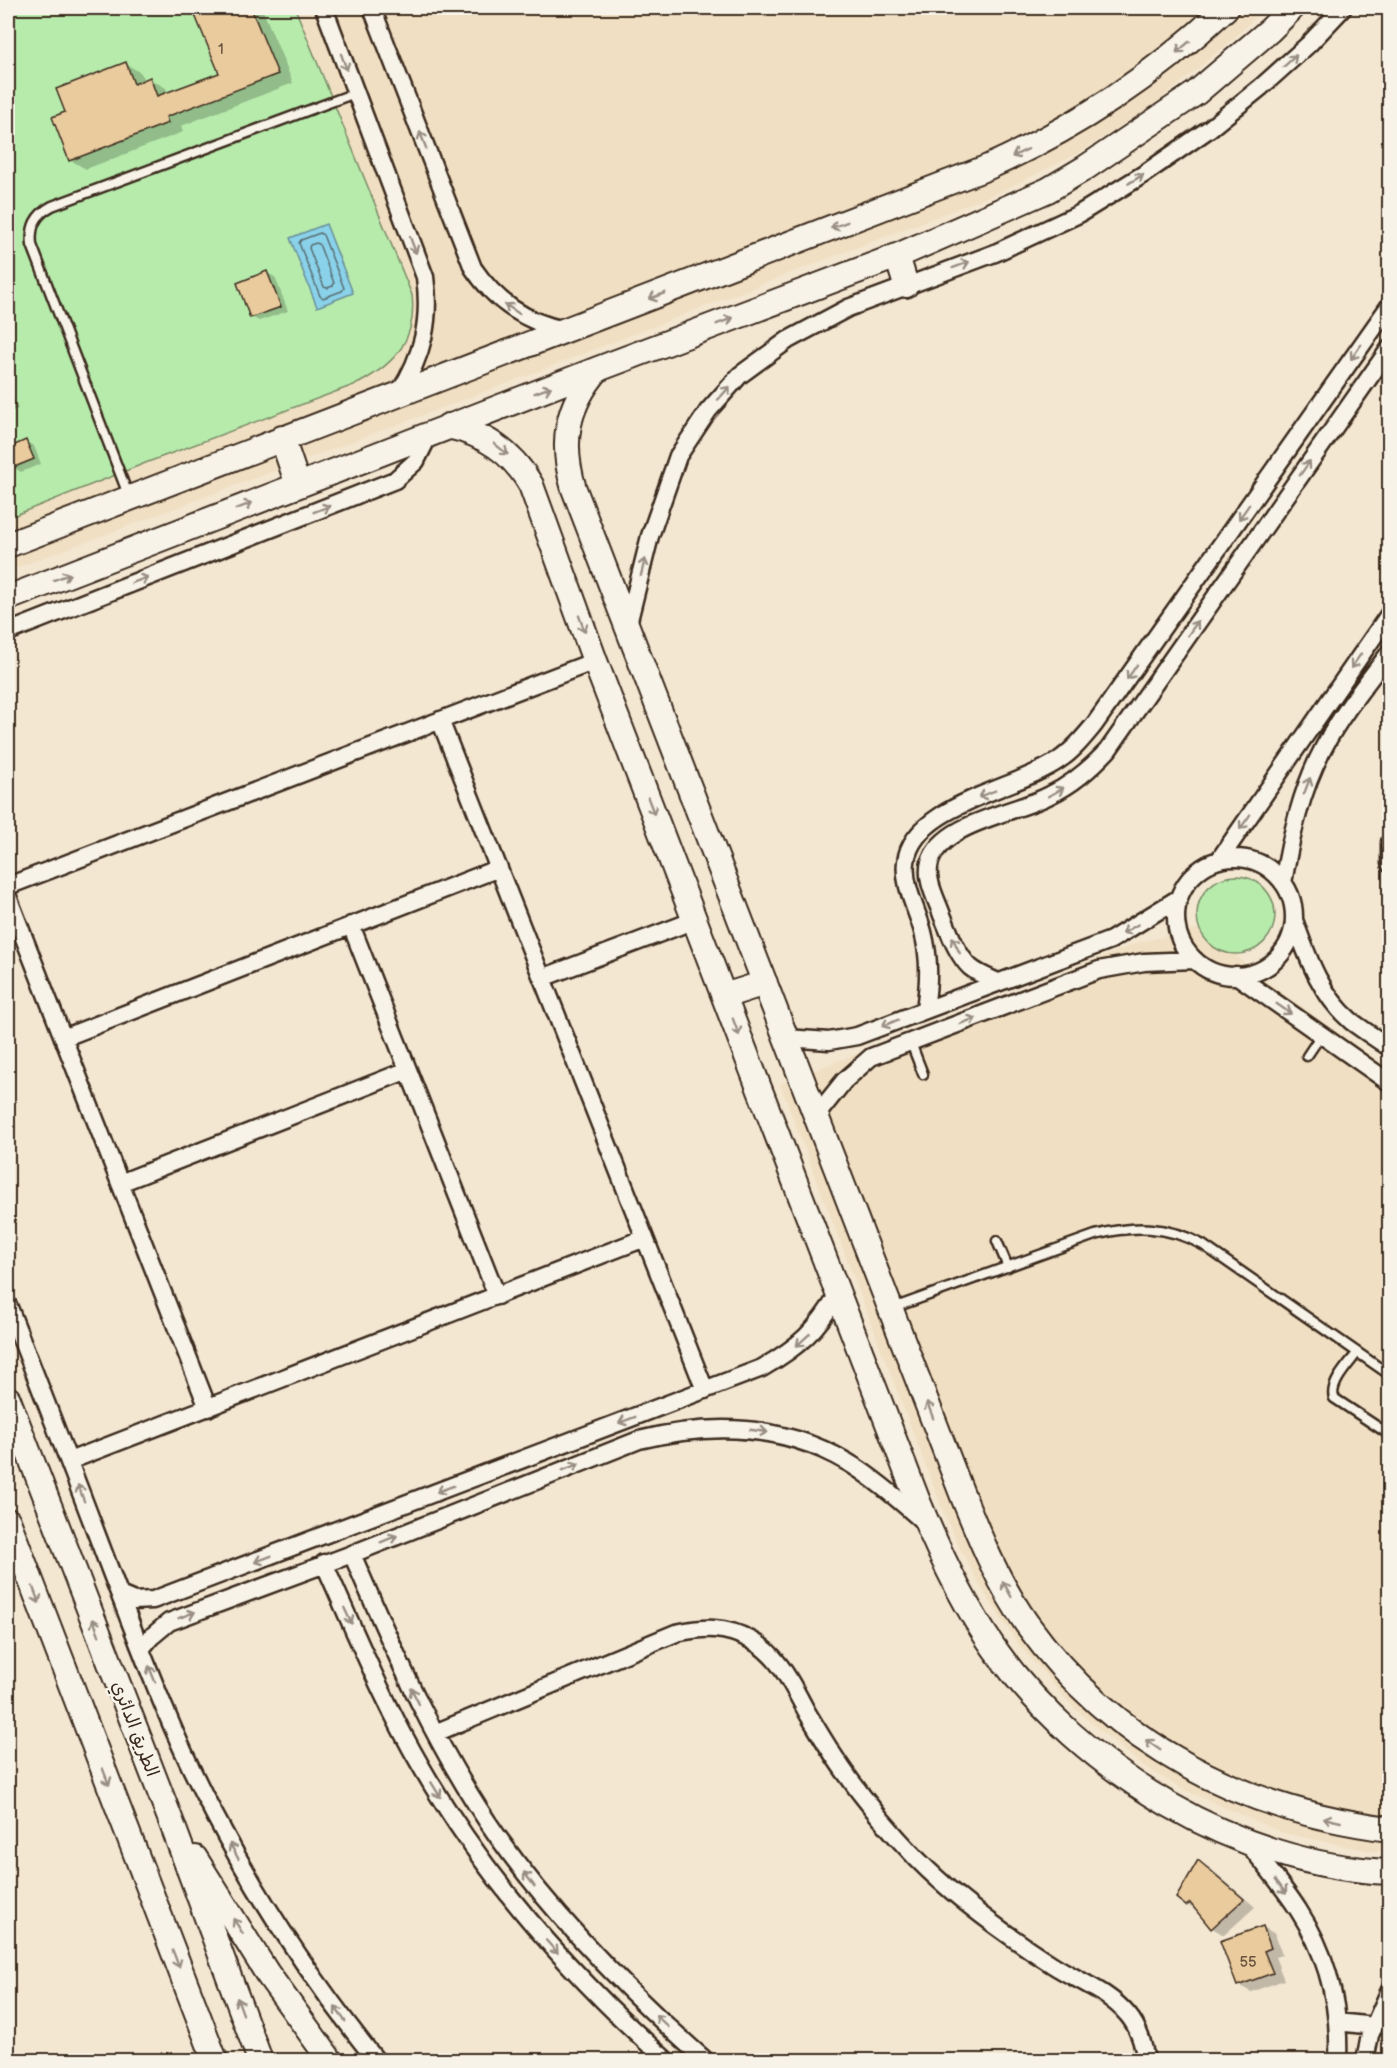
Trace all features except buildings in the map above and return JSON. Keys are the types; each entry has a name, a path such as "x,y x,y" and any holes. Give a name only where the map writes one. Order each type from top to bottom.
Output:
{"main road":[{"path":"8,545 1023,152 1059,133 1127,90 1182,48 1226,8"},
{"path":"8,598 298,484 897,256 1048,190 1086,168 1196,93 1270,30 1292,8"},
{"path":"897,256 906,285"},
{"path":"598,369 579,394 568,424 566,440 569,473 890,1309 976,1527 1008,1592 1027,1623 1057,1661 1091,1696 1128,1728 1168,1755 1211,1779 1255,1798 1302,1813 1349,1824 1389,1829"},
{"path":"439,430 477,434 491,442 514,461 531,486 595,661 928,1526 958,1588 994,1648 1046,1710 1096,1755 1166,1803 1246,1840 1290,1855 1336,1866 1389,1872"},
{"path":"282,438 298,484"},
{"path":"547,527 584,514"},
{"path":"724,996 765,983"},
{"name":"الطريق الدائري","path":"8,1399 171,1821 260,2061"},
{"path":"8,1521 215,2061"},
{"path":"994,1648 1027,1623"},
{"path":"171,1821 267,1973 330,2061"}],"street":[{"path":"324,8 425,277 428,310 423,344 409,378 399,393"},
{"path":"372,8 473,268 490,291 512,310 538,323 566,330"},
{"path":"628,624 650,536 678,456 708,411 741,375 788,340 848,308 995,253 1079,214 1144,174 1209,129 1309,44 1343,8"},
{"path":"925,1008 929,959 906,875 906,860 922,827 939,815 1037,773 1078,745 1389,304"},
{"path":"998,982 971,968 963,958 945,921 928,880 930,863 938,848 948,837 967,827 1048,796 1070,784 1089,770 1108,750 1389,348"},
{"path":"8,632 394,480 416,461 439,430"},
{"path":"1219,860 1389,613"},
{"path":"1283,883 1294,822 1319,758 1334,730 1389,652"},
{"path":"8,886 595,661"},
{"path":"440,720 705,1390"},
{"path":"1389,842 1389,864"},
{"path":"1294,920 1292,934 1276,959 1257,971 1236,975 1221,974 1195,960 1180,938 1176,911 1185,885 1206,865 1219,860 1237,858 1255,861 1271,870 1290,894 1294,920 1314,972 1331,1000 1352,1021 1389,1048"},
{"path":"63,1038 499,868"},
{"path":"8,897 208,1408"},
{"path":"786,1038 828,1041 857,1036 925,1008 1111,940 1179,898"},
{"path":"542,978 694,920"},
{"path":"351,925 497,1296"},
{"path":"816,1116 844,1081 872,1058 1099,970 1144,962 1195,960"},
{"path":"1236,975 1389,1083"},
{"path":"120,1183 408,1070"},
{"path":"69,1461 645,1238"},
{"path":"120,1595 135,1601 153,1600 762,1368 784,1356 803,1341 820,1323 838,1293"},
{"path":"8,1305 185,1757 243,1868 310,1974 376,2061"},
{"path":"141,1649 163,1626 639,1440 672,1432 704,1428 737,1428 769,1432 800,1441 830,1453 859,1469 885,1488 928,1526"},
{"path":"352,1554 401,1667 435,1733 497,1836 533,1885 593,1953 705,2061"},
{"path":"324,1563 398,1723 448,1811 539,1933 666,2061"},
{"path":"153,1600 163,1626"},
{"path":"435,1733 676,1633 702,1628 728,1630 752,1640 773,1657 842,1768 878,1815 918,1860 961,1899 1007,1935 1112,1999 1129,2016 1141,2037 1146,2061"},
{"path":"1246,1840 1299,1911 1316,1940 1328,1971 1335,2004 1338,2061"},
{"path":"606,2003 625,1984"},
{"path":"1365,2061 1374,2026 1389,1990"},
{"path":"1337,2022 1374,2026"}],"lane":[{"path":"129,498 32,245 31,236 37,218 52,206 355,93"},
{"path":"1307,1056 1321,1035"},
{"path":"911,1043 923,1074"},
{"path":"890,1309 1117,1229 1136,1227 1173,1232 1188,1237 1218,1255 1389,1375"},
{"path":"997,1241 1008,1267"},
{"path":"1357,1353 1334,1387 1332,1394 1334,1398 1389,1435"}],"shaded area":[{"path":"8,8 1265,8 1231,41 1159,101 1081,152 997,193 516,380 8,571"},
{"path":"1222,923 1233,951 1252,971 1389,1069 1389,1851 1370,1851 1283,1833 1180,1788 1143,1766 1074,1708 1018,1644 984,1592 961,1551 941,1506 780,1084 1140,942"}],"green space":[{"path":"8,8 295,8 412,295 411,324 407,337 393,358 384,367 359,383 148,462 8,518"},
{"path":"1228,876 1244,876 1258,882 1269,893 1275,907 1275,923 1269,937 1258,948 1244,954 1228,954 1214,948 1203,937 1197,923 1197,907 1203,893 1214,882"}],"water":[{"path":"326,224 353,293 317,307 290,238"}]}
